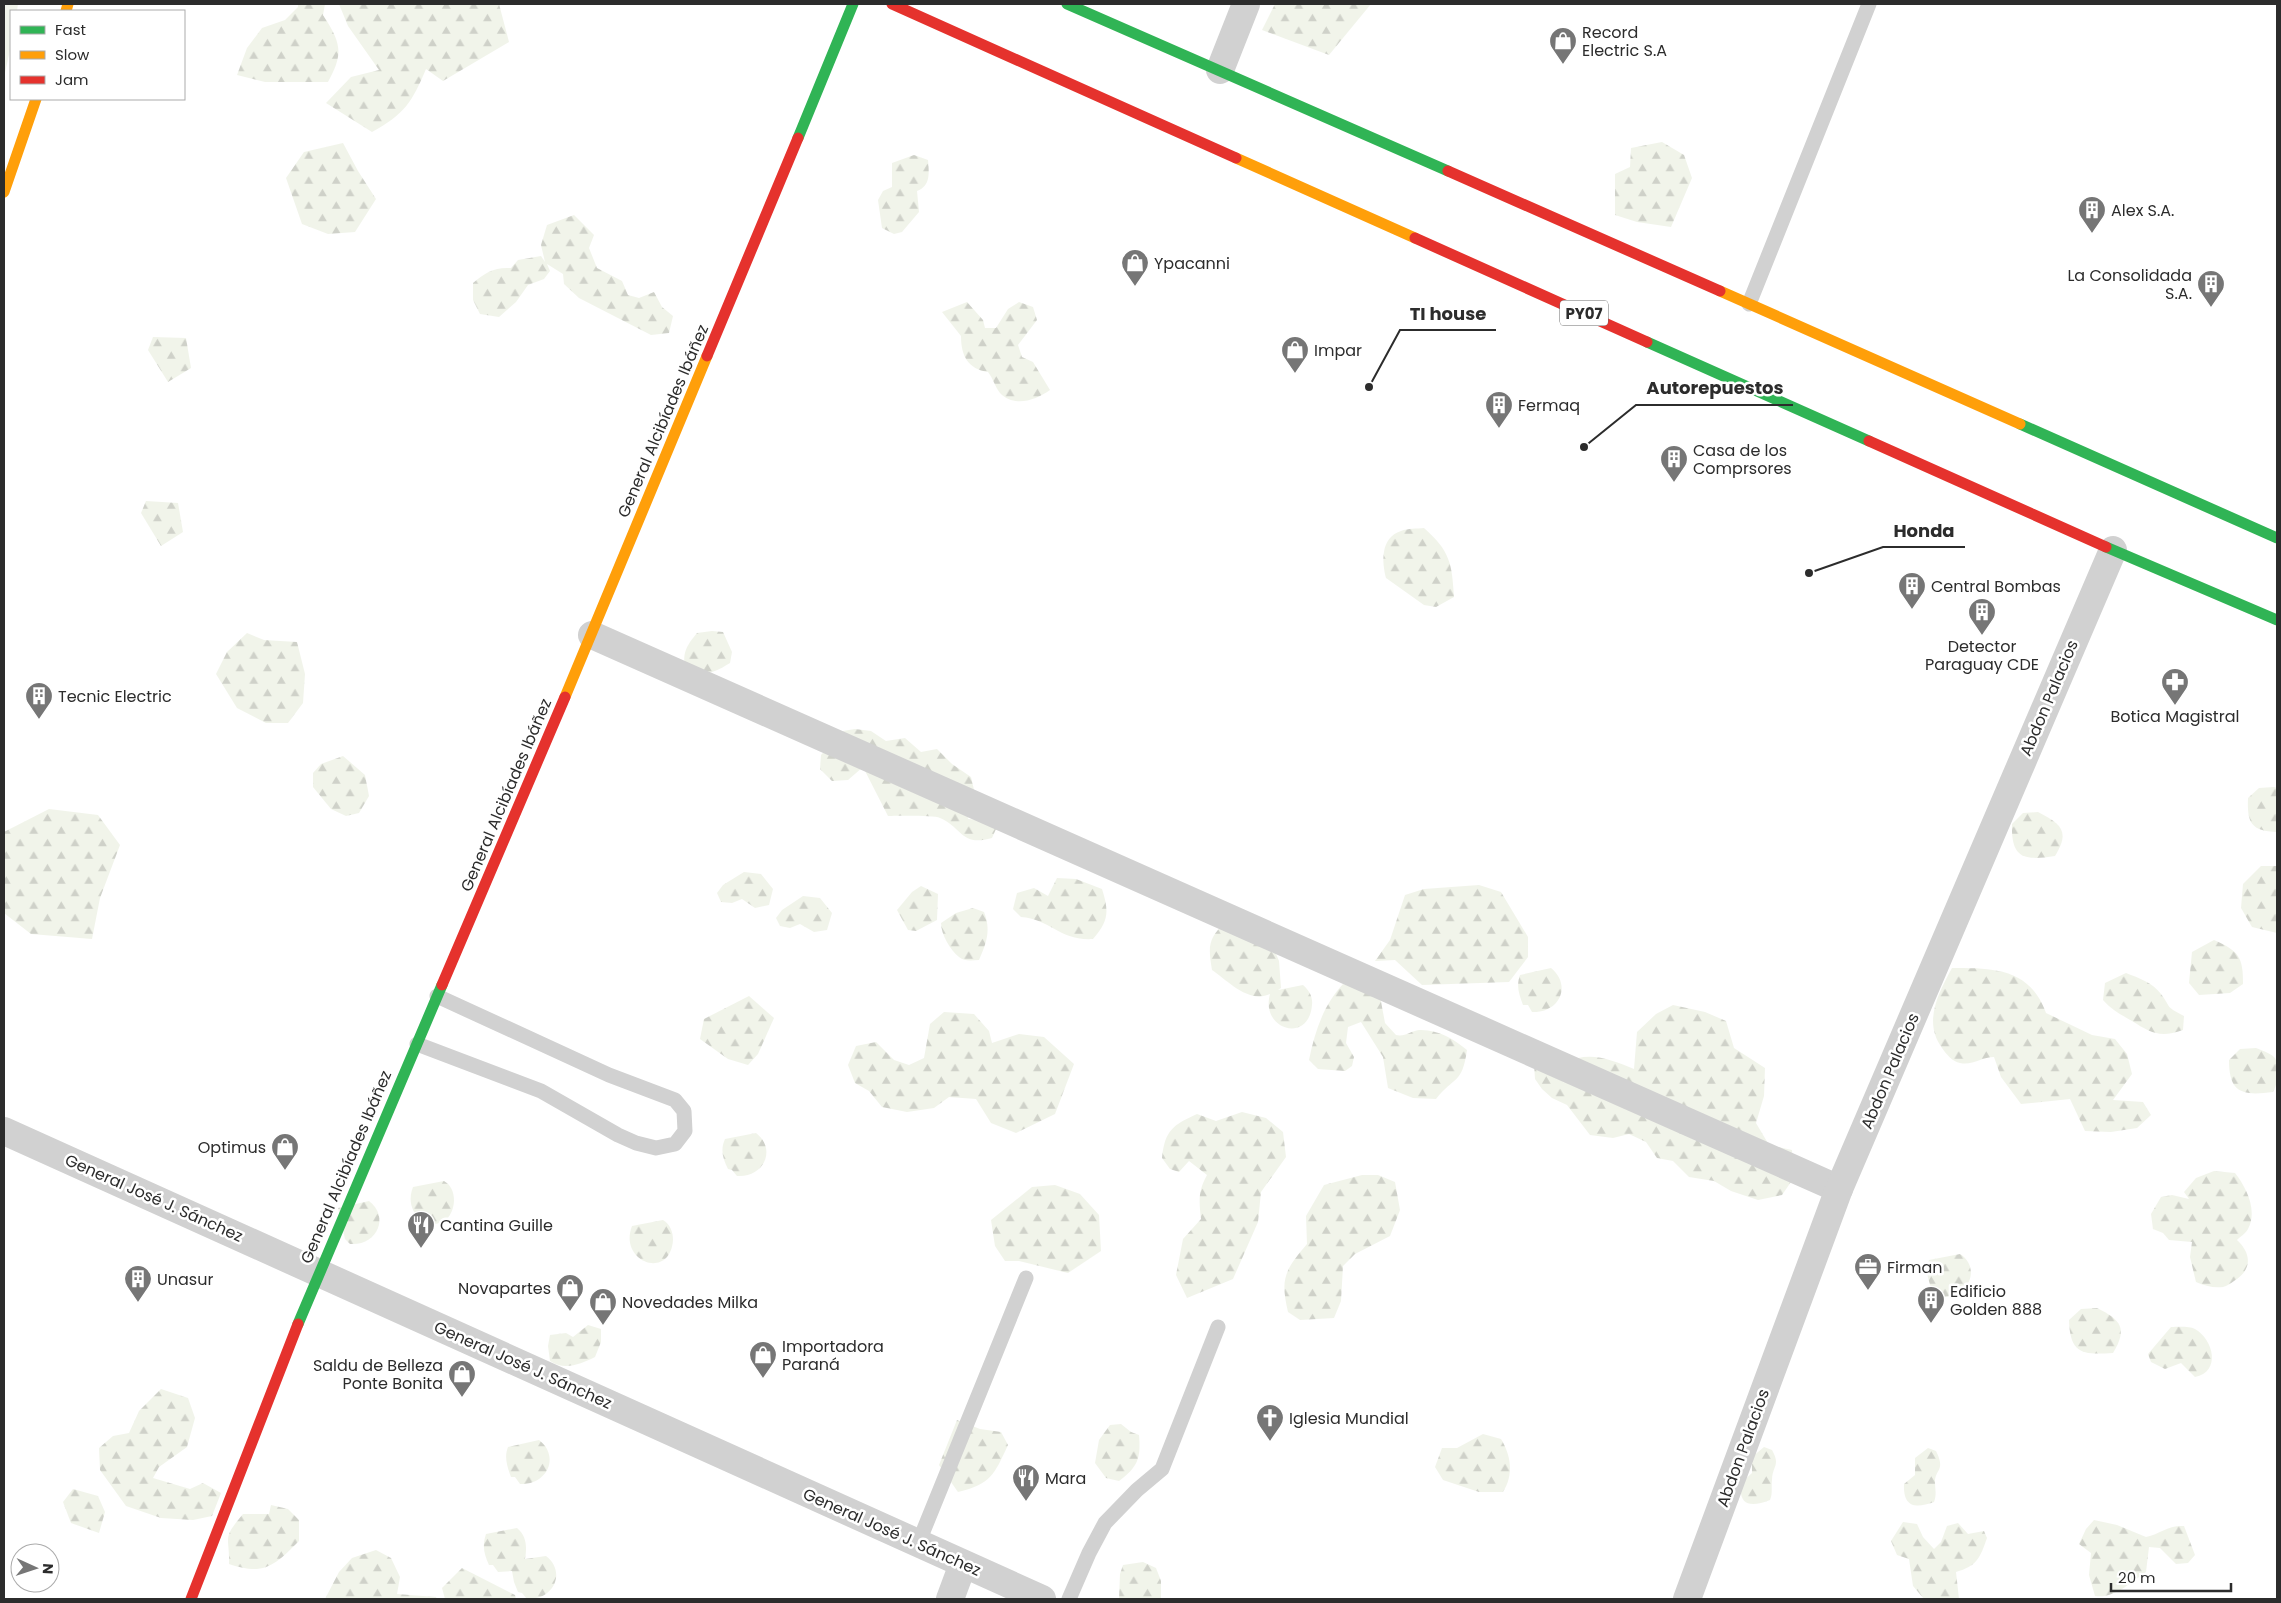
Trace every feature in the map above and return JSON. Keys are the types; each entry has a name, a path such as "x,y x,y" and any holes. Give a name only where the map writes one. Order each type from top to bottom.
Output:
{"main road":[{"name":"General Alcibíades Ibáñez","path":"191,1599 319,1272 592,634 853,4"},
{"name":"PY07","path":"892,4 2112,550 2277,620"},
{"path":"1067,4 2277,538"},
{"path":"4,192 36,100"}],"street":[{"path":"1220,70 1246,4"},
{"name":"Abdon Palacios","path":"1687,1599 1839,1189 2112,550"},
{"path":"592,634 1839,1189"},
{"name":"General José J. Sánchez","path":"4,1131 1042,1599"},
{"path":"950,1599 964,1564"}],"lane":[{"path":"1749,304 1869,4"},
{"path":"417,1044 541,1090 618,1135 636,1142 656,1148 675,1144 685,1131 684,1111 675,1100 608,1075 437,996"},
{"path":"918,1544 1026,1278"},
{"path":"1069,1599 1089,1553 1105,1523 1137,1490 1162,1469 1218,1327"}],"green space":[{"path":"4,4 18,4 17,10 10,10 10,50 4,77"},
{"path":"298,4 325,4 323,15 334,33 338,48 336,63 328,82 265,82 237,75 247,48 262,28 285,20 298,7"},
{"path":"339,4 499,4 509,42 443,81 426,69 411,99 400,113 372,132 326,103 351,77 379,70 348,26"},
{"path":"1275,4 1371,4 1329,55 1262,30"},
{"path":"1662,142 1684,155 1692,178 1671,227 1637,222 1615,215 1615,174 1630,167 1631,148"},
{"path":"343,143 376,199 355,232 328,234 302,224 286,178 304,152"},
{"path":"914,155 928,160 927,182 922,189 917,191 919,212 902,232 894,234 882,228 878,200 883,191 892,187 892,163"},
{"path":"574,215 594,235 589,248 597,268 622,281 628,295 639,298 654,292 662,307 673,316 669,333 651,335 579,298 564,284 563,274 547,264 550,271 544,279 528,285 516,302 499,317 480,314 473,300 473,283 491,271 500,268 511,268 518,260 541,256 545,262 541,245 547,225"},
{"path":"967,302 983,320 985,328 996,328 1008,309 1019,302 1033,307 1037,320 1018,345 1022,357 1033,362 1050,390 1038,397 1025,401 1012,400 1000,393 988,372 971,365 962,350 961,336 942,312"},
{"path":"153,337 186,338 191,368 168,382 148,350"},
{"path":"146,501 178,503 183,532 161,546 141,513"},
{"path":"1424,528 1433,536 1444,551 1448,558 1452,575 1454,597 1436,607 1424,605 1386,578 1385,572 1383,558 1389,539 1394,534 1404,530"},
{"path":"723,632 732,652 730,663 708,673 686,670 684,659 690,642 697,633"},
{"path":"247,633 264,640 297,642 305,674 303,703 288,723 266,723 237,708 216,674 227,652"},
{"path":"855,729 871,731 886,741 905,738 921,752 937,749 952,764 971,777 975,794 968,819 993,821 996,829 992,838 974,840 968,838 948,822 936,817 888,816 863,767 848,780 832,781 820,769 821,755 843,731"},
{"path":"343,756 365,775 369,796 359,813 346,816 331,809 313,787 313,773 321,764"},
{"path":"2259,788 2277,788 2277,832 2261,830 2256,827 2252,824 2248,814 2248,798"},
{"path":"49,809 98,815 120,845 100,898 92,939 31,934 4,913 4,832"},
{"path":"2038,812 2058,825 2063,835 2060,848 2055,856 2027,857 2021,855 2014,844 2012,824 2023,813"},
{"path":"2261,866 2277,866 2277,933 2252,927 2241,908 2243,884"},
{"path":"744,872 761,874 773,889 769,905 755,908 742,899 732,903 721,902 717,893 723,885"},
{"path":"1057,878 1076,879 1102,889 1106,904 1105,921 1093,939 1072,937 1040,922 1021,917 1013,909 1017,893 1034,888 1048,896"},
{"path":"1479,885 1501,892 1528,937 1528,957 1509,982 1422,985 1395,960 1375,961 1390,940 1405,895 1424,889"},
{"path":"921,886 938,894 937,920 916,931 908,930 897,910 912,892"},
{"path":"803,896 820,898 832,913 827,930 814,932 800,924 790,928 780,926 776,918 782,910"},
{"path":"973,908 984,912 988,930 979,960 966,960 961,959 949,946 944,937 941,923 956,913"},
{"path":"1226,922 1268,935 1279,961 1281,988 1278,990 1303,985 1311,996 1312,1005 1309,1017 1303,1025 1295,1028 1286,1028 1278,1024 1272,1016 1269,1006 1270,994 1254,996 1247,994 1212,970 1211,943 1216,933"},
{"path":"2214,940 2229,948 2238,956 2242,967 2243,984 2230,993 2199,995 2189,983 2192,952"},
{"path":"1551,968 1561,982 1562,990 1560,997 1550,1008 1532,1012 1528,1005 1523,1005 1520,997 1518,986 1520,975"},
{"path":"1952,968 1996,970 2020,979 2039,998 2046,1013 2092,1035 2115,1039 2127,1054 2132,1074 2113,1100 2143,1102 2151,1115 2137,1128 2111,1132 2085,1131 2070,1099 2021,1104 2001,1077 1994,1057 1964,1064 1952,1059 1936,1038 1933,1018 1938,998"},
{"path":"2126,973 2154,987 2170,1007 2184,1016 2183,1030 2168,1034 2150,1031 2120,1014 2103,1000 2105,983"},
{"path":"1343,984 1380,996 1385,1023 1396,1035 1426,1030 1439,1033 1457,1042 1467,1050 1460,1075 1436,1099 1413,1098 1388,1088 1383,1057 1361,1022 1348,1027 1346,1043 1354,1057 1352,1066 1345,1071 1318,1069 1309,1060 1314,1039 1325,1010"},
{"path":"749,996 774,1018 758,1054 748,1065 728,1059 700,1039 704,1019"},
{"path":"1673,1005 1705,1012 1726,1021 1734,1048 1765,1068 1764,1096 1756,1123 1769,1145 1792,1150 1793,1179 1782,1195 1758,1200 1731,1191 1714,1181 1689,1177 1673,1161 1657,1158 1646,1142 1629,1134 1613,1138 1590,1135 1567,1105 1552,1098 1535,1079 1534,1064 1558,1064 1564,1083 1566,1063 1583,1057 1609,1060 1634,1069 1637,1032 1656,1014"},
{"path":"944,1012 974,1014 989,1031 992,1043 1019,1034 1044,1037 1074,1064 1055,1114 1016,1133 991,1123 976,1099 949,1097 934,1108 907,1112 882,1107 869,1091 855,1083 848,1065 856,1046 876,1042 894,1060 909,1065 924,1058 930,1024"},
{"path":"2256,1048 2274,1057 2278,1065 2278,1075 2273,1092 2245,1092 2235,1086 2232,1079 2229,1060 2240,1049"},
{"path":"1242,1112 1266,1118 1283,1132 1286,1157 1261,1192 1258,1222 1233,1279 1187,1298 1176,1275 1183,1239 1201,1219 1200,1196 1207,1175 1189,1161 1179,1172 1170,1169 1162,1158 1165,1141 1176,1125 1197,1114 1216,1121"},
{"path":"756,1133 766,1147 765,1161 754,1172 737,1176 732,1170 728,1169 724,1158 722,1151 725,1139"},
{"path":"2214,1171 2235,1173 2247,1192 2252,1214 2248,1229 2237,1240 2242,1245 2247,1256 2247,1267 2240,1277 2223,1287 2203,1285 2196,1282 2190,1257 2192,1242 2169,1240 2163,1233 2153,1229 2151,1214 2161,1197 2172,1195 2189,1199 2184,1192 2196,1178"},
{"path":"1362,1175 1378,1175 1395,1182 1400,1210 1390,1236 1355,1254 1343,1266 1341,1301 1334,1318 1300,1320 1288,1312 1285,1282 1289,1268 1307,1244 1306,1216 1324,1185"},
{"path":"444,1181 452,1189 454,1201 451,1213 444,1221 436,1224 419,1218 413,1210 411,1200 413,1187"},
{"path":"1055,1185 1080,1194 1099,1215 1101,1251 1068,1273 1019,1261 1005,1261 995,1246 991,1220 1032,1187"},
{"path":"369,1201 379,1215 378,1229 367,1240 350,1244 345,1239 338,1208"},
{"path":"663,1220 669,1226 672,1234 673,1240 670,1253 663,1260 655,1263 646,1262 638,1257 632,1249 630,1239 632,1226"},
{"path":"1960,1254 1970,1266 1971,1274 1969,1281 1959,1293 1941,1297 1937,1291 1932,1290 1929,1282 1927,1271 1929,1260"},
{"path":"2097,1308 2112,1317 2120,1326 2120,1337 2113,1353 2086,1352 2075,1346 2072,1340 2069,1320 2081,1309"},
{"path":"588,1325 601,1329 601,1342 595,1357 567,1366 561,1366 550,1361 548,1346 550,1335 566,1333 573,1337"},
{"path":"2171,1327 2193,1328 2207,1340 2212,1355 2209,1369 2203,1374 2195,1377 2181,1363 2165,1369 2151,1362 2148,1354"},
{"path":"161,1389 188,1398 195,1418 187,1447 159,1467 153,1478 190,1489 203,1483 221,1493 212,1516 193,1520 161,1518 126,1506 100,1470 99,1448 113,1436 129,1433 139,1411"},
{"path":"957,1420 980,1429 1001,1432 1008,1445 995,1471 985,1482 958,1492 939,1465"},
{"path":"1121,1424 1131,1432 1139,1435 1139,1456 1130,1471 1119,1481 1106,1478 1095,1463 1099,1440 1110,1425"},
{"path":"1483,1434 1501,1439 1507,1452 1510,1472 1503,1492 1479,1492 1443,1480 1435,1467 1442,1448 1457,1448"},
{"path":"539,1440 549,1454 548,1468 538,1480 520,1484 515,1477 511,1477 508,1469 506,1458 508,1447"},
{"path":"1764,1447 1772,1450 1776,1459 1772,1475 1771,1497 1770,1500 1752,1504 1744,1501 1741,1483 1752,1473 1752,1457"},
{"path":"1928,1448 1936,1451 1940,1462 1935,1478 1935,1499 1934,1502 1916,1505 1908,1502 1904,1492 1904,1484 1915,1475 1915,1458"},
{"path":"73,1489 98,1496 105,1512 99,1533 71,1523 63,1502"},
{"path":"271,1505 288,1509 299,1520 299,1541 282,1557 260,1569 229,1564 228,1538 236,1522 243,1514 269,1514"},
{"path":"2094,1520 2117,1525 2146,1537 2169,1528 2184,1526 2195,1555 2188,1563 2176,1564 2160,1548 2149,1547 2146,1572 2116,1592 2109,1595 2095,1596 2089,1575 2091,1553 2079,1544 2086,1529"},
{"path":"1903,1522 1917,1524 1923,1537 1934,1549 1941,1542 1947,1526 1958,1523 1968,1534 1984,1531 1987,1538 1977,1560 1969,1567 1956,1572 1959,1599 1924,1599 1913,1586 1909,1559 1897,1555 1891,1541"},
{"path":"517,1528 526,1542 525,1559 546,1556 552,1562 555,1569 556,1576 551,1590 537,1598 527,1599 522,1593 518,1592 512,1571 498,1572 493,1565 489,1565 485,1554 484,1542 486,1534"},
{"path":"376,1550 391,1558 400,1577 397,1594 436,1597 437,1599 325,1599 339,1572 352,1558"},
{"path":"1143,1562 1156,1568 1161,1581 1161,1599 1119,1599 1120,1574 1123,1565"},
{"path":"462,1568 515,1595 516,1599 445,1599 442,1588"}],"traffic: fast":[{"path":"798,138 853,4"},
{"path":"1067,4 1448,171"},
{"path":"1647,342 1869,441"},
{"path":"2020,424 2277,538"},
{"path":"2106,547 2277,620"},
{"path":"298,1324 442,985"}],"traffic: slow":[{"path":"66,10 68,4"},
{"path":"4,192 36,100"},
{"path":"1236,158 1415,238"},
{"path":"1720,291 2020,424"},
{"path":"565,697 707,356"}],"traffic: jam":[{"path":"892,4 1236,158"},
{"path":"707,356 798,138"},
{"path":"1448,171 1720,291"},
{"path":"1415,238 1647,342"},
{"path":"1869,441 2106,547"},
{"path":"442,985 565,697"},
{"path":"191,1599 298,1324"}],"place":[{"name":"Record Electric S.A","path":"1563,65"},
{"name":"Alex S.A.","path":"2092,234"},
{"name":"Ypacanni","path":"1135,287"},
{"name":"La Consolidada S.A.","path":"2211,308"},
{"name":"Impar","path":"1295,374"},
{"name":"TI house","path":"1369,387"},
{"name":"Fermaq","path":"1499,429"},
{"name":"Autorepuestos","path":"1584,447"},
{"name":"Casa de los Comprsores","path":"1674,483"},
{"name":"Honda","path":"1809,573"},
{"name":"Central Bombas","path":"1912,610"},
{"name":"Detector Paraguay CDE","path":"1982,636"},
{"name":"Botica Magistral","path":"2175,706"},
{"name":"Tecnic Electric","path":"39,720"},
{"name":"Optimus","path":"285,1171"},
{"name":"Cantina Guille","path":"421,1249"},
{"name":"Firman","path":"1868,1291"},
{"name":"Unasur","path":"138,1303"},
{"name":"Novapartes","path":"570,1312"},
{"name":"Edificio Golden 888","path":"1931,1324"},
{"name":"Novedades Milka","path":"603,1326"},
{"name":"Importadora Paraná","path":"763,1379"},
{"name":"Saldu de Belleza Ponte Bonita","path":"462,1398"},
{"name":"Iglesia Mundial","path":"1270,1442"},
{"name":"Mara","path":"1026,1502"}]}
